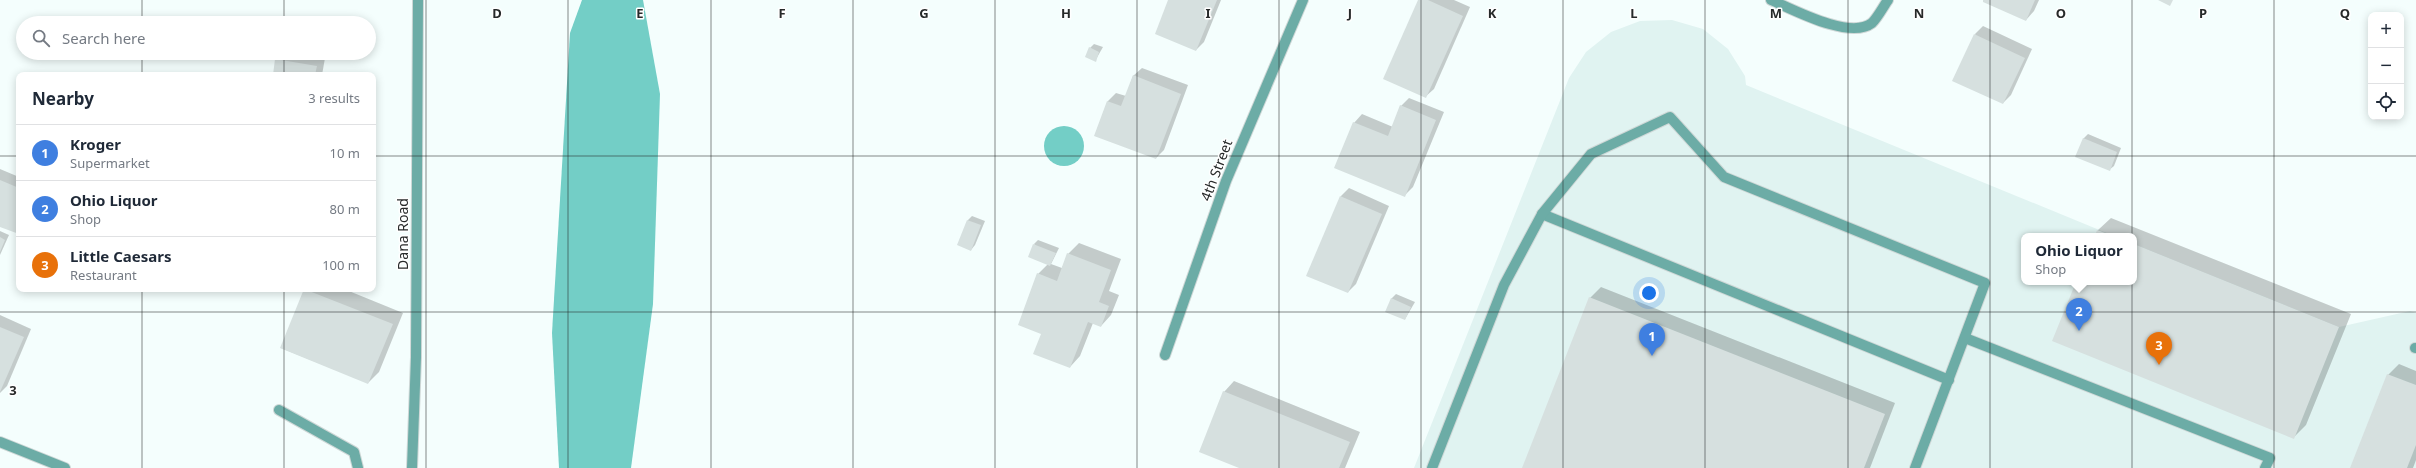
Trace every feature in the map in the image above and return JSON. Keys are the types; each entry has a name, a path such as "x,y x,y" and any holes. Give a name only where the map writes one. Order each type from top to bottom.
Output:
{"street":[{"name":"Dana Road","path":"412,468 416,357 418,0"},
{"name":"4th Street","path":"1165,355 1226,181 1303,0"},
{"path":"1771,0 1831,24 1856,29 1873,22 1888,0"},
{"path":"1432,468 1504,285 1542,214 1591,154 1670,117 1724,177 1985,283 1915,468"},
{"path":"1542,214 1949,380"},
{"path":"1965,338 2270,458 2266,468"},
{"path":"279,410 354,452 358,468"},
{"path":"0,442 65,468"}],"shaded area":[{"path":"1672,20 1703,29 1728,49 1745,76 1746,85 2107,233 2021,233 2021,285 2137,285 2137,245 2339,327 2410,311 2416,313 2416,468 1414,468 1569,78 1586,52 1611,32 1640,21"}],"water":[{"path":"582,0 643,0 660,94 653,304 631,468 559,468 552,333 570,33"},
{"path":"1068,126 1075,129 1081,135 1084,146 1083,154 1075,163 1068,166 1060,166 1053,163 1045,154 1044,142 1047,135 1056,127"}],"building":[{"path":"1168,0 1217,0 1196,51 1155,34"},
{"path":"1418,0 1428,0 1463,16 1426,98 1383,79"},
{"path":"1983,0 2035,0 2026,21 1983,2"},
{"path":"2158,0 2173,0 2170,6"},
{"path":"1974,34 2025,58 2003,104 1952,81"},
{"path":"1089,47 1099,52 1096,62 1085,57"},
{"path":"275,60 317,66 316,72 273,72"},
{"path":"1133,75 1181,94 1156,159 1094,136 1107,101 1121,106"},
{"path":"1400,105 1436,120 1405,197 1334,168 1353,122 1388,136"},
{"path":"2083,138 2117,152 2110,171 2075,157"},
{"path":"0,180 16,187 16,233 0,227"},
{"path":"1340,196 1382,214 1348,293 1306,276"},
{"path":"967,220 981,225 971,251 957,245"},
{"path":"2097,230 2105,233 2096,233"},
{"path":"0,237 5,240 0,252"},
{"path":"1033,244 1056,253 1050,266 1028,257"},
{"path":"2137,245 2339,327 2294,439 2052,341 2075,285 2137,285"},
{"path":"1067,253 1111,270 1099,302 1109,306 1101,327 1088,322 1070,368 1033,354 1041,334 1018,325 1037,273 1057,281"},
{"path":"303,292 312,292 393,324 368,384 280,348"},
{"path":"1589,297 1885,414 1864,468 1522,468"},
{"path":"1391,298 1411,307 1405,320 1385,312"},
{"path":"0,327 24,337 0,392"},
{"path":"2387,374 2416,385 2416,445 2407,468 2350,468"},
{"path":"1223,391 1350,442 1339,468 1239,468 1199,452"}],"place":[{"name":"Ohio Liquor","path":"2079,331"},
{"name":"Kroger","path":"1652,356"},
{"name":"Little Caesars","path":"2159,365"}]}
